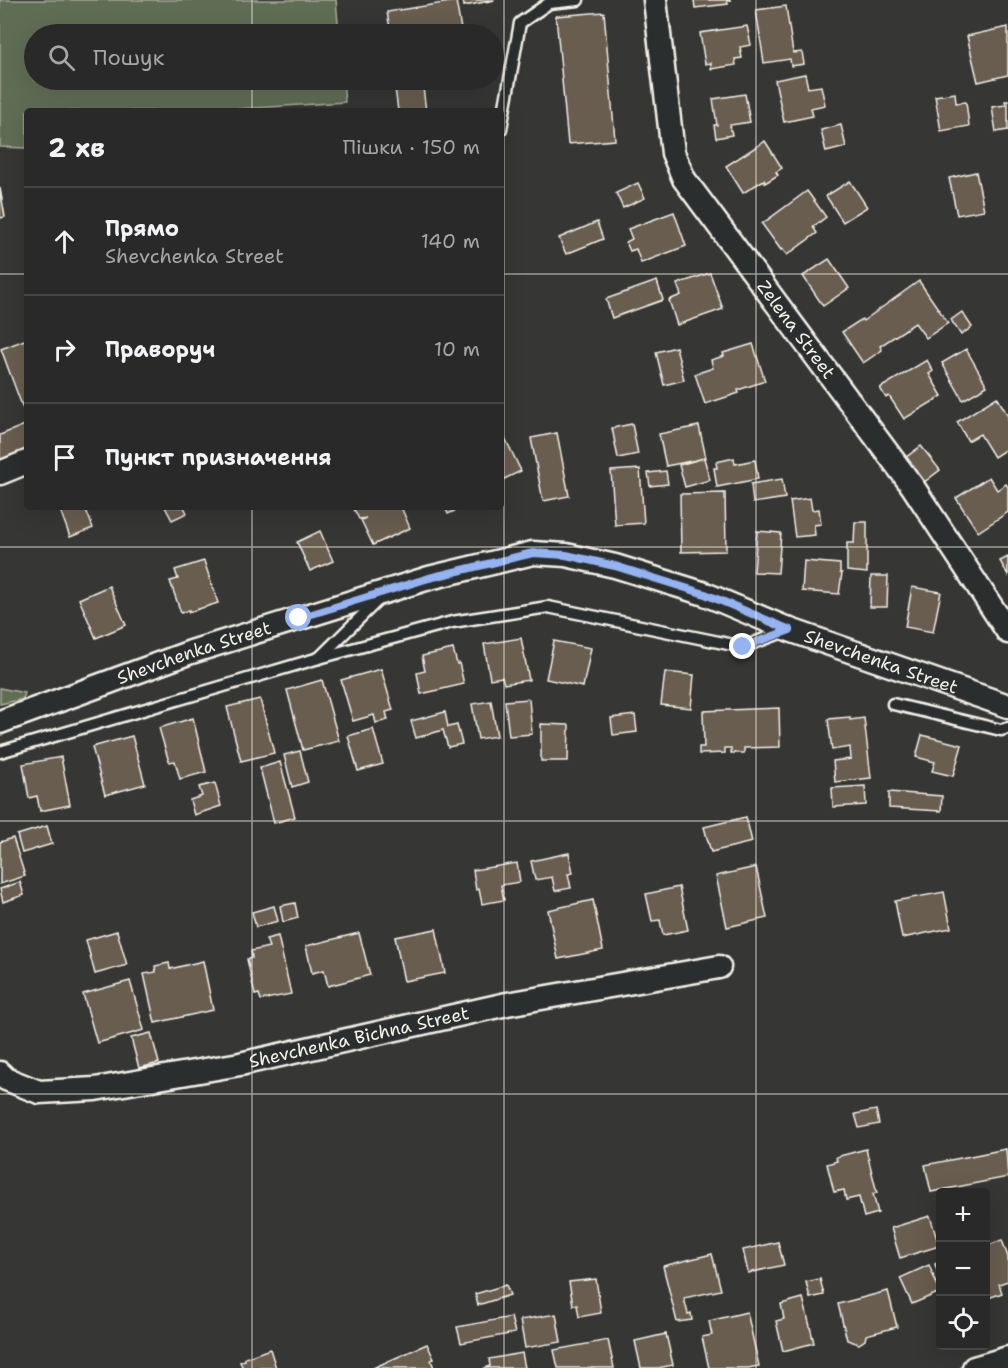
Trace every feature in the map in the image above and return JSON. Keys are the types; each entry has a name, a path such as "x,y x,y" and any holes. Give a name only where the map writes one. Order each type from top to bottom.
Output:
{"street":[{"name":"Zelena Street","path":"655,0 673,153 684,179 913,487 1008,632"},
{"path":"0,473 24,463"},
{"name":"Shevchenka Street","path":"0,722 191,652 429,578 533,553 566,555 615,566 705,594 790,630 1008,706"},
{"name":"Shevchenka Bichna Street","path":"0,1073 6,1079 39,1092 95,1089 240,1064 507,1004 719,967"},
{"path":"974,1368 1008,1358"}],"lane":[{"path":"504,111 519,23 549,3 578,0"},
{"path":"319,658 386,591"},
{"path":"0,752 319,658 452,622 548,607 743,647 790,630"},
{"path":"893,704 1001,730 1008,728"}],"green space":[{"path":"0,0 336,0 338,24 24,24 24,90 344,90 345,102 253,108 24,108 24,148 0,147"},
{"path":"0,688 25,693 23,699 0,704"}],"building":[{"path":"463,0 495,0 464,6"},
{"path":"694,0 731,0 727,1 728,4 695,8"},
{"path":"456,1 460,24 389,24 387,12"},
{"path":"786,6 793,53 802,52 804,64 791,66 790,59 764,63 756,10"},
{"path":"604,12 615,140 568,144 556,16"},
{"path":"747,26 751,45 740,47 742,58 735,59 736,65 711,69 711,63 705,64 700,33"},
{"path":"1008,27 1008,75 978,82 967,36"},
{"path":"805,74 808,88 821,86 825,105 811,108 813,116 784,122 775,80"},
{"path":"395,90 423,90 426,108 398,108"},
{"path":"955,93 956,103 966,102 969,126 941,131 935,96"},
{"path":"745,94 750,122 730,125 732,135 716,138 714,125 717,125 713,99"},
{"path":"1005,101 1008,101 1008,130 996,132 992,107 1006,105"},
{"path":"841,125 846,147 826,152 821,130"},
{"path":"765,141 782,168 776,172 778,175 765,183 764,180 743,193 726,166"},
{"path":"976,172 984,210 957,215 949,178"},
{"path":"850,181 867,207 843,222 826,196"},
{"path":"638,183 645,198 623,208 616,193"},
{"path":"0,188 5,217 0,218"},
{"path":"807,191 826,217 813,227 817,233 787,255 762,224"},
{"path":"674,212 686,246 641,263 636,249 630,251 626,242 632,239 628,229"},
{"path":"597,222 603,239 566,254 559,238"},
{"path":"829,259 849,288 823,306 803,276"},
{"path":"710,273 723,309 677,325 669,300 681,295 677,284"},
{"path":"657,281 663,300 612,318 606,299"},
{"path":"919,281 948,323 926,338 915,323 880,346 882,350 863,363 842,332 862,319 863,321"},
{"path":"962,312 972,327 961,335 951,320"},
{"path":"24,340 24,411 1,349"},
{"path":"753,344 765,381 738,390 739,393 705,404 695,374 713,368 711,360 724,356 723,353"},
{"path":"676,347 684,380 664,385 656,352"},
{"path":"966,349 987,386 963,400 942,363"},
{"path":"927,360 933,371 929,374 942,396 904,419 889,396 886,398 880,388"},
{"path":"997,397 1008,416 1008,448 994,457 980,434 968,441 957,422"},
{"path":"632,424 638,454 618,458 612,428"},
{"path":"24,425 24,452 0,462 0,435"},
{"path":"699,426 706,458 666,466 659,434"},
{"path":"557,433 569,496 543,501 531,438"},
{"path":"504,438 521,471 504,479"},
{"path":"921,446 940,470 923,483 905,458"},
{"path":"704,458 710,480 685,487 679,465"},
{"path":"734,458 735,464 755,460 758,479 717,487 714,468 717,468 716,462"},
{"path":"640,469 644,523 615,525 611,471"},
{"path":"666,471 668,484 650,486 648,473"},
{"path":"989,477 997,490 1006,484 1008,487 1008,512 978,532 956,498"},
{"path":"782,479 785,498 753,503 751,484"},
{"path":"725,493 726,551 681,552 680,494"},
{"path":"810,498 812,510 819,509 821,524 814,525 815,535 795,537 790,501"},
{"path":"60,510 86,510 93,528 70,537"},
{"path":"167,510 186,510 187,513 172,520"},
{"path":"354,510 402,510 410,528 373,545 361,520 366,518 359,519"},
{"path":"855,522 867,522 867,573 847,571 847,543 854,543"},
{"path":"320,531 333,561 310,571 297,542"},
{"path":"757,531 781,533 778,573 754,572"},
{"path":"1008,557 1008,575 1000,561"},
{"path":"204,561 218,603 181,613 170,581 178,579 175,570"},
{"path":"804,561 840,564 840,573 842,573 839,594 802,591"},
{"path":"871,576 888,576 887,607 870,607"},
{"path":"109,586 126,625 96,638 79,599"},
{"path":"912,587 941,592 933,632 905,627"},
{"path":"521,638 529,680 504,684 502,677 490,679 484,644"},
{"path":"554,641 591,648 583,687 546,679"},
{"path":"453,649 464,684 421,694 417,673 425,671 422,656"},
{"path":"381,669 393,710 386,712 388,720 376,723 374,715 353,721 341,680"},
{"path":"665,672 694,675 691,708 661,705"},
{"path":"322,680 339,741 303,750 287,690"},
{"path":"260,699 274,753 241,761 227,707"},
{"path":"529,699 532,734 509,736 505,701"},
{"path":"491,701 497,736 478,739 472,704"},
{"path":"779,708 780,747 744,748 744,753 731,753 731,748 725,748 725,753 699,754 699,747 704,747 703,711"},
{"path":"445,712 448,727 457,725 462,744 448,747 443,730 416,738 411,721"},
{"path":"635,715 637,732 613,735 611,718"},
{"path":"850,717 850,720 864,718 871,778 835,782 833,761 851,759 850,747 832,750 828,719"},
{"path":"193,718 206,772 180,779 175,761 169,762 159,728"},
{"path":"541,724 569,725 568,761 541,761"},
{"path":"373,729 383,764 358,771 348,736"},
{"path":"922,735 962,745 953,776 932,771 935,762 916,757"},
{"path":"132,736 145,784 105,795 92,747"},
{"path":"300,751 308,782 292,787 284,755"},
{"path":"61,757 70,805 40,811 37,796 29,798 23,764"},
{"path":"280,762 295,817 274,823 260,768"},
{"path":"215,783 221,806 194,815 190,800 202,796 199,787"},
{"path":"865,786 866,805 833,807 832,788"},
{"path":"889,792 942,796 941,811 889,808"},
{"path":"746,817 752,842 711,852 704,827"},
{"path":"47,826 52,844 22,853 17,835"},
{"path":"13,838 25,876 0,884 0,842"},
{"path":"569,853 573,873 568,874 571,888 555,891 552,877 535,880 531,861"},
{"path":"517,863 520,882 501,885 504,900 482,904 479,889 476,890 473,870"},
{"path":"756,867 767,918 727,927 716,876"},
{"path":"20,882 24,895 3,902 0,889"},
{"path":"679,887 688,930 663,935 660,920 652,921 646,894"},
{"path":"944,892 951,928 902,938 895,901"},
{"path":"593,900 603,950 558,959 548,910"},
{"path":"295,903 298,918 283,922 280,906"},
{"path":"274,906 278,921 256,927 252,912"},
{"path":"436,929 445,973 404,981 395,937"},
{"path":"117,931 127,965 95,974 86,940"},
{"path":"359,933 370,975 328,986 324,970 312,973 306,946"},
{"path":"278,936 291,994 261,1000 259,994 255,995 247,959 252,958 251,951 269,947 266,939"},
{"path":"203,961 213,1010 155,1023 144,974 156,972 155,966 169,963 170,969"},
{"path":"130,981 144,1030 97,1043 83,994"},
{"path":"151,1033 159,1063 139,1068 131,1038"},
{"path":"876,1110 879,1124 859,1128 855,1114"},
{"path":"866,1149 877,1193 873,1194 878,1213 864,1217 859,1197 846,1200 844,1190 834,1192 827,1164 837,1161 836,1157"},
{"path":"1006,1149 1008,1177 952,1188 936,1188 936,1191 931,1192 925,1165"},
{"path":"930,1216 936,1236 936,1247 900,1258 891,1228"},
{"path":"1002,1240 1008,1257 1008,1281 999,1284 1002,1293 990,1298 990,1296 990,1244"},
{"path":"778,1242 784,1265 748,1273 743,1250"},
{"path":"712,1254 721,1290 684,1298 692,1320 677,1322 663,1266"},
{"path":"929,1265 936,1282 936,1294 912,1304 900,1278"},
{"path":"596,1279 601,1313 579,1317 577,1305 573,1305 569,1282"},
{"path":"820,1279 824,1295 810,1298 806,1282"},
{"path":"506,1285 510,1295 478,1305 475,1294"},
{"path":"888,1291 897,1327 866,1335 865,1340 859,1344 847,1340 838,1304"},
{"path":"803,1298 814,1343 783,1351 776,1321 784,1319 781,1304"},
{"path":"747,1312 759,1366 709,1368 702,1337 712,1335 709,1321"},
{"path":"556,1314 561,1342 525,1348 520,1320"},
{"path":"511,1317 515,1333 461,1343 457,1327"},
{"path":"666,1334 673,1365 641,1368 635,1341"},
{"path":"608,1340 614,1368 558,1368 554,1350"},
{"path":"427,1344 434,1359 431,1360 434,1368 373,1368"},
{"path":"270,1349 276,1368 243,1368 240,1362 245,1358"},
{"path":"522,1353 525,1368 484,1368 490,1366 489,1359"}],"route":[{"path":"299,618 429,578 495,561 533,553 566,555 615,566 705,594 790,630 743,647"}]}
